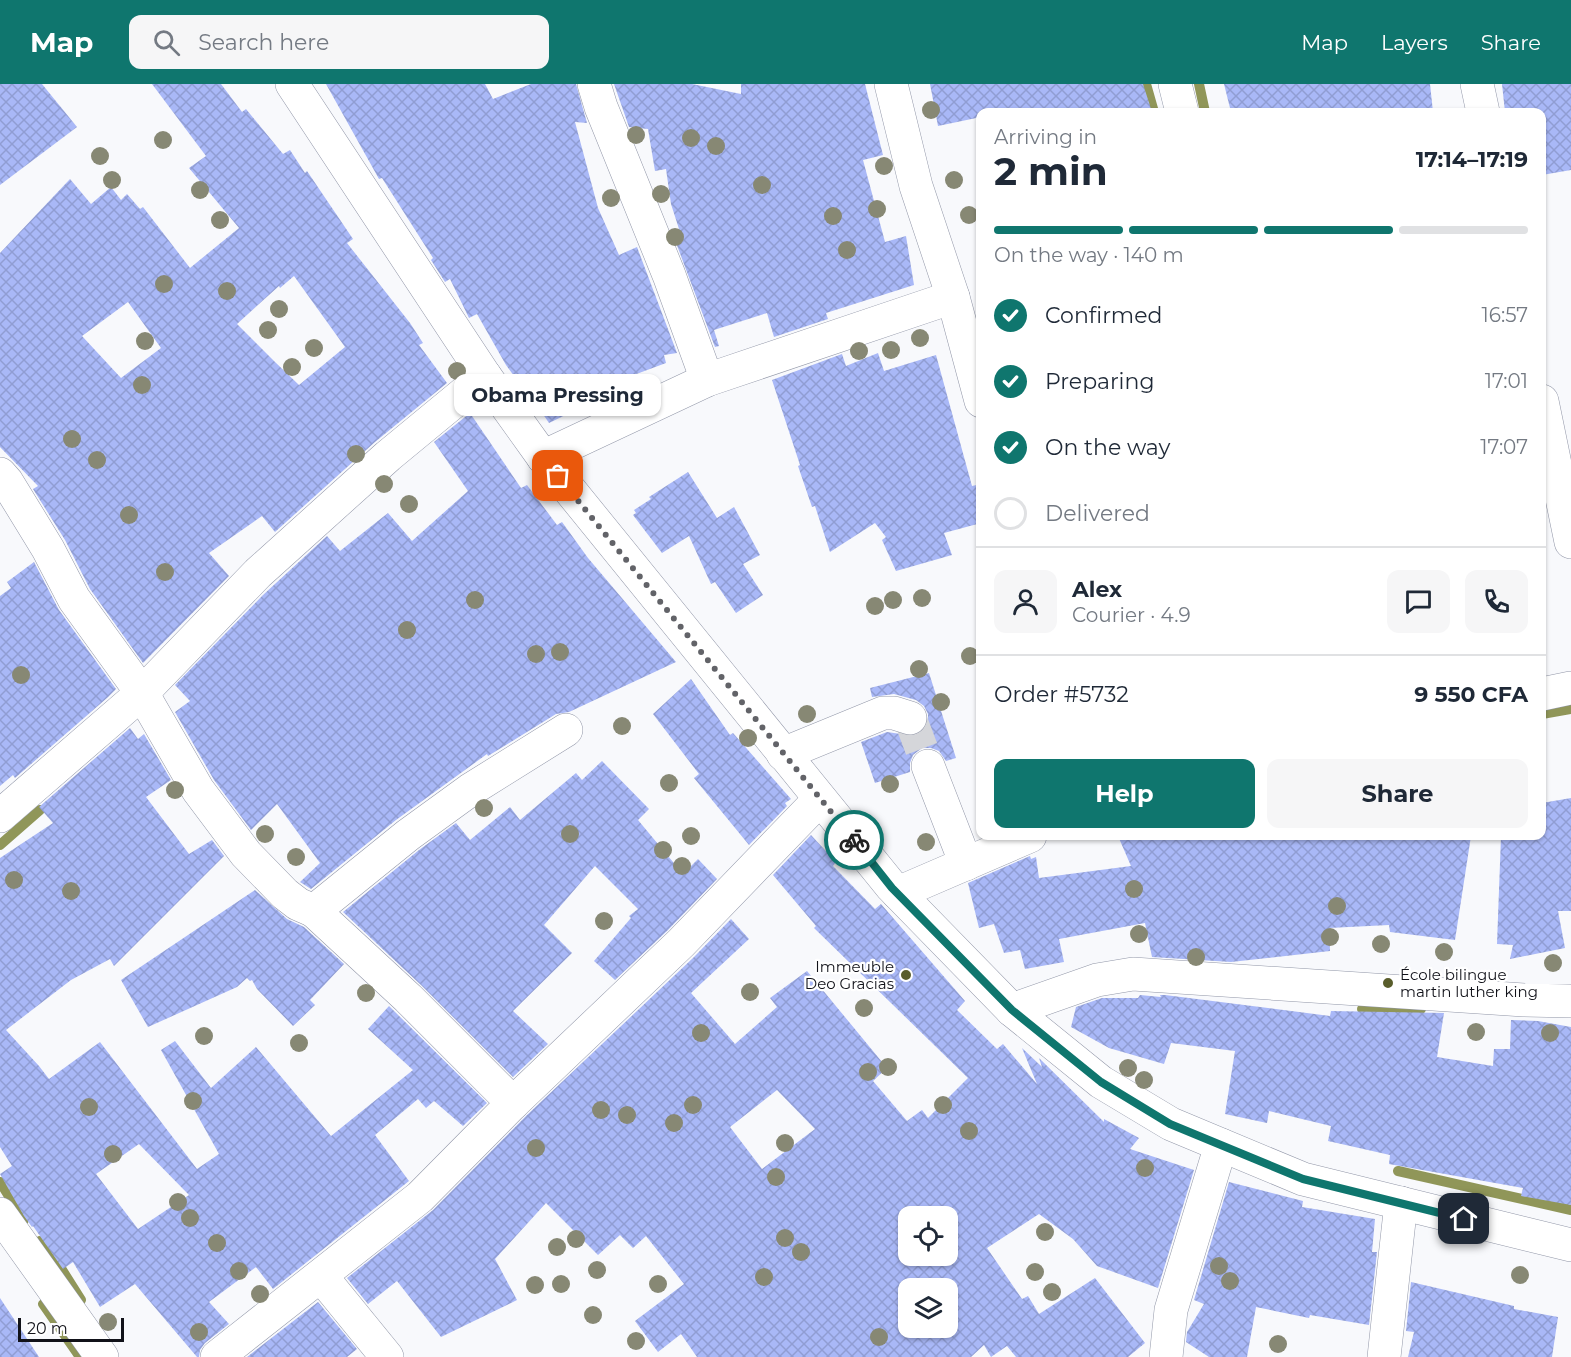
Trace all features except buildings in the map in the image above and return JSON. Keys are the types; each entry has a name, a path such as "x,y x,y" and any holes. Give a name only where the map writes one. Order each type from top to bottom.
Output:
{"street":[{"path":"292,84 484,376 543,457 898,893 1012,1010 1101,1082 1170,1124 1303,1179 1571,1245"},
{"path":"594,84 601,107 669,275 707,380"},
{"path":"891,84 916,186 953,297 976,382"},
{"path":"1175,84 1181,108"},
{"path":"1477,84 1482,108"},
{"path":"543,457 707,380 953,297"},
{"path":"0,816 142,693 258,573 388,456 484,376"},
{"path":"1546,420 1571,542"},
{"path":"0,474 48,549 74,599 142,693 198,790 246,854 285,894 298,904 314,910 408,998 513,1103"},
{"path":"1546,693 1571,688"},
{"path":"783,754 883,713 894,713 910,718"},
{"path":"314,910 408,835 470,790 566,730"},
{"path":"928,766 966,864"},
{"path":"217,1357 420,1197 513,1103 681,943 820,799"},
{"path":"898,893 1021,840"},
{"path":"1012,1010 1098,980 1133,974 1524,1000 1571,1001"},
{"path":"1166,1357 1172,1310 1221,1145"},
{"path":"1384,1357 1401,1203"},
{"path":"0,1214 102,1357"},
{"path":"321,1276 387,1357"}],"waterway":[{"path":"1146,84 1153,108"},
{"path":"1199,84 1204,108"},
{"path":"1546,713 1571,709"},
{"path":"0,845 40,810"},
{"path":"1362,1009 1421,1009"},
{"path":"1398,1171 1571,1210"},
{"path":"0,1182 24,1220"},
{"path":"40,1241 52,1254 81,1300"},
{"path":"43,1304 80,1357"}],"tunnel":[{"path":"910,718 928,766"}],"way so far":[{"path":"558,476 854,840"}],"place":[{"name":"Obama Pressing","path":"558,476"},
{"name":"Immeuble Deo Gracias","path":"906,975"},
{"name":"École bilingue martin luther king","path":"1388,983"}],"route":[{"path":"854,840 892,888 1012,1010 1101,1082 1170,1124 1303,1179 1464,1219"}]}
